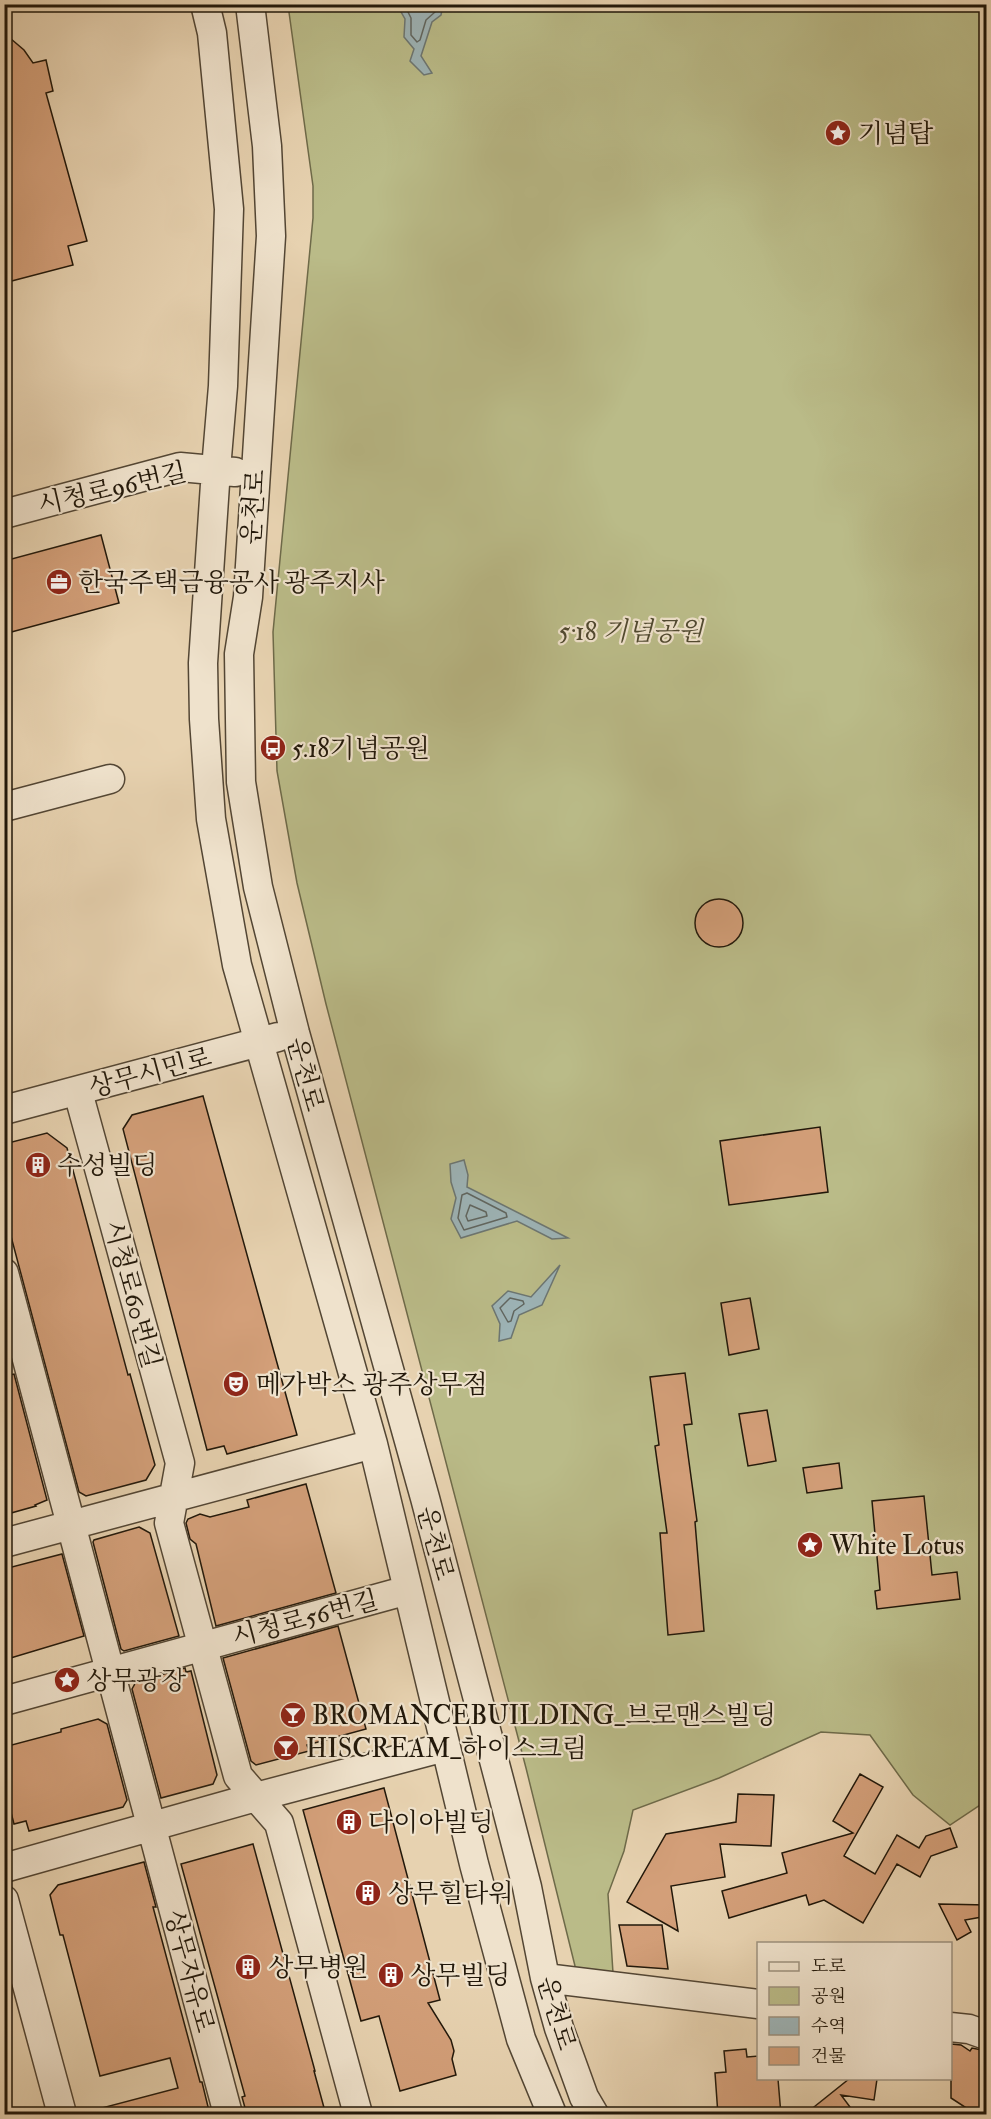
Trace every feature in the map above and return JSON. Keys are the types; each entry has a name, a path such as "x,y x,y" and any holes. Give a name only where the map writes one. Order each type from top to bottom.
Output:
{"street":[{"name":"운천로","path":"205,4 212,33 229,209 223,386 203,663 207,791 225,906 237,965 373,1444 445,1747 521,2038 549,2114"},
{"name":"운천로","path":"250,4 267,146 271,236 248,597 239,654 241,782 258,887 295,1033 437,1544 527,1887 545,1977 559,2028 589,2106"},
{"name":"시청로96번길","path":"4,513 180,467 216,469 255,475"},
{"path":"4,807 110,779"},
{"name":"상무시민로","path":"4,1110 295,1033"},
{"name":"시청로60번길","path":"78,1092 180,1462 174,1497"},
{"path":"4,1273 110,1671"},
{"path":"4,1543 373,1444"},
{"name":"시청로56번길","path":"174,1497 169,1523 203,1645"},
{"name":"시청로56번길","path":"4,1701 408,1590"},
{"path":"203,1645 238,1776 279,1823 358,2115"},
{"name":"상무자유로","path":"110,1671 228,2115"},
{"path":"4,1868 445,1747"},
{"path":"4,1900 62,2115"},
{"path":"545,1977 757,2004"},
{"path":"952,2027 969,2029 987,2035"},
{"path":"549,2114 589,2106"}],"green space":[{"name":"5·18 기념공원","path":"288,5 986,5 986,1801 950,1825 913,1795 870,1735 821,1732 719,1778 633,1810 624,1851 608,1894 613,1973 576,1970 526,1768 326,1004 297,883 277,771 273,632 313,218 313,186"}],"water":[{"path":"397,5 443,5 441,15 432,22 421,56 432,73 424,75 410,61 414,49 404,37 405,19"},
{"path":"464,1160 468,1175 467,1187 568,1238 552,1239 517,1221 461,1238 451,1219 456,1198 451,1182 450,1164"},
{"path":"560,1265 542,1305 519,1315 511,1338 499,1341 500,1324 492,1306 508,1291 531,1297"}],"building":[{"path":"4,33 24,50 33,63 46,60 53,91 46,93 87,241 68,246 73,265 4,283"},
{"name":"한국주택금융공사 광주지사","path":"101,535 119,603 4,634 4,561"},
{"path":"719,899 736,906 743,923 736,940 719,947 702,940 695,923 702,906"},
{"path":"203,1096 297,1435 227,1454 224,1446 207,1450 123,1129 132,1115"},
{"path":"820,1127 828,1192 729,1205 720,1141"},
{"path":"47,1133 67,1148 128,1375 130,1374 155,1465 146,1480 86,1496 79,1492 4,1210 4,1144"},
{"path":"750,1298 759,1349 729,1355 721,1303"},
{"path":"685,1373 692,1424 684,1425 697,1521 695,1522 704,1631 668,1635 660,1533 667,1533 655,1446 659,1445 650,1377"},
{"path":"14,1374 47,1500 36,1506 4,1515 4,1376"},
{"path":"767,1410 776,1461 748,1466 739,1414"},
{"path":"839,1463 842,1488 807,1493 803,1468"},
{"path":"306,1484 336,1593 216,1626 196,1544 190,1539 186,1523 188,1519 200,1514 210,1517 249,1507 247,1500"},
{"path":"924,1496 932,1575 957,1572 960,1599 877,1609 875,1591 880,1590 872,1501"},
{"path":"139,1527 150,1533 179,1636 124,1651 121,1649 93,1542"},
{"path":"62,1554 84,1636 4,1660 4,1569"},
{"path":"338,1626 366,1729 307,1745 309,1751 256,1765 251,1761 223,1658"},
{"path":"185,1668 186,1672 191,1671 217,1775 213,1784 161,1798 132,1689 136,1682"},
{"path":"98,1719 107,1724 127,1800 123,1807 29,1831 26,1821 14,1824 6,1793 10,1792 4,1771 4,1747 61,1732 61,1729"},
{"path":"860,1774 883,1787 844,1856 875,1874 897,1835 919,1848 926,1836 950,1828 957,1847 931,1856 920,1877 897,1864 863,1923 824,1900 809,1905 806,1895 729,1918 722,1891 787,1873 782,1853 853,1833 833,1821"},
{"path":"384,1788 440,2000 428,2003 451,2040 456,2075 400,2091 379,2016 361,2021 303,1810"},
{"path":"738,1794 774,1795 771,1846 720,1844 725,1877 671,1886 678,1931 627,1902 666,1834 736,1822"},
{"name":"상무병원","path":"253,1844 326,2115 247,2115 242,2097 245,2096 181,1864"},
{"path":"144,1862 156,1907 153,1907 210,2115 98,2115 98,2109 178,2088 170,2058 100,2076 63,1935 60,1935 50,1895 58,1885"},
{"path":"939,1904 987,1905 987,1916 965,1920 971,1932 957,1940"},
{"path":"619,1925 662,1925 668,1969 627,1966"},
{"path":"952,2044 961,2045 970,2051 972,2048 987,2051 987,2100 977,2115 951,2098"},
{"path":"746,2049 747,2057 757,2056 757,2080 778,2080 781,2115 718,2115 715,2073 726,2072 724,2051"},
{"path":"848,2080 877,2080 874,2100 841,2095 856,2115 804,2115"}],"place":[{"name":"기념탑","path":"838,133"},
{"name":"한국주택금융공사 광주지사","path":"59,582"},
{"name":"5.18기념공원","path":"273,748"},
{"name":"수성빌딩","path":"38,1165"},
{"name":"메가박스 광주상무점","path":"236,1384"},
{"name":"White Lotus","path":"810,1545"},
{"name":"상무광장","path":"67,1680"},
{"name":"BROMANCEBUILDING_브로맨스빌딩","path":"293,1715"},
{"name":"HISCREAM_하이스크림","path":"286,1748"},
{"name":"다이아빌딩","path":"349,1822"},
{"name":"상무힐타워","path":"368,1893"},
{"name":"상무병원","path":"248,1967"},
{"name":"상무빌딩","path":"391,1975"}]}
